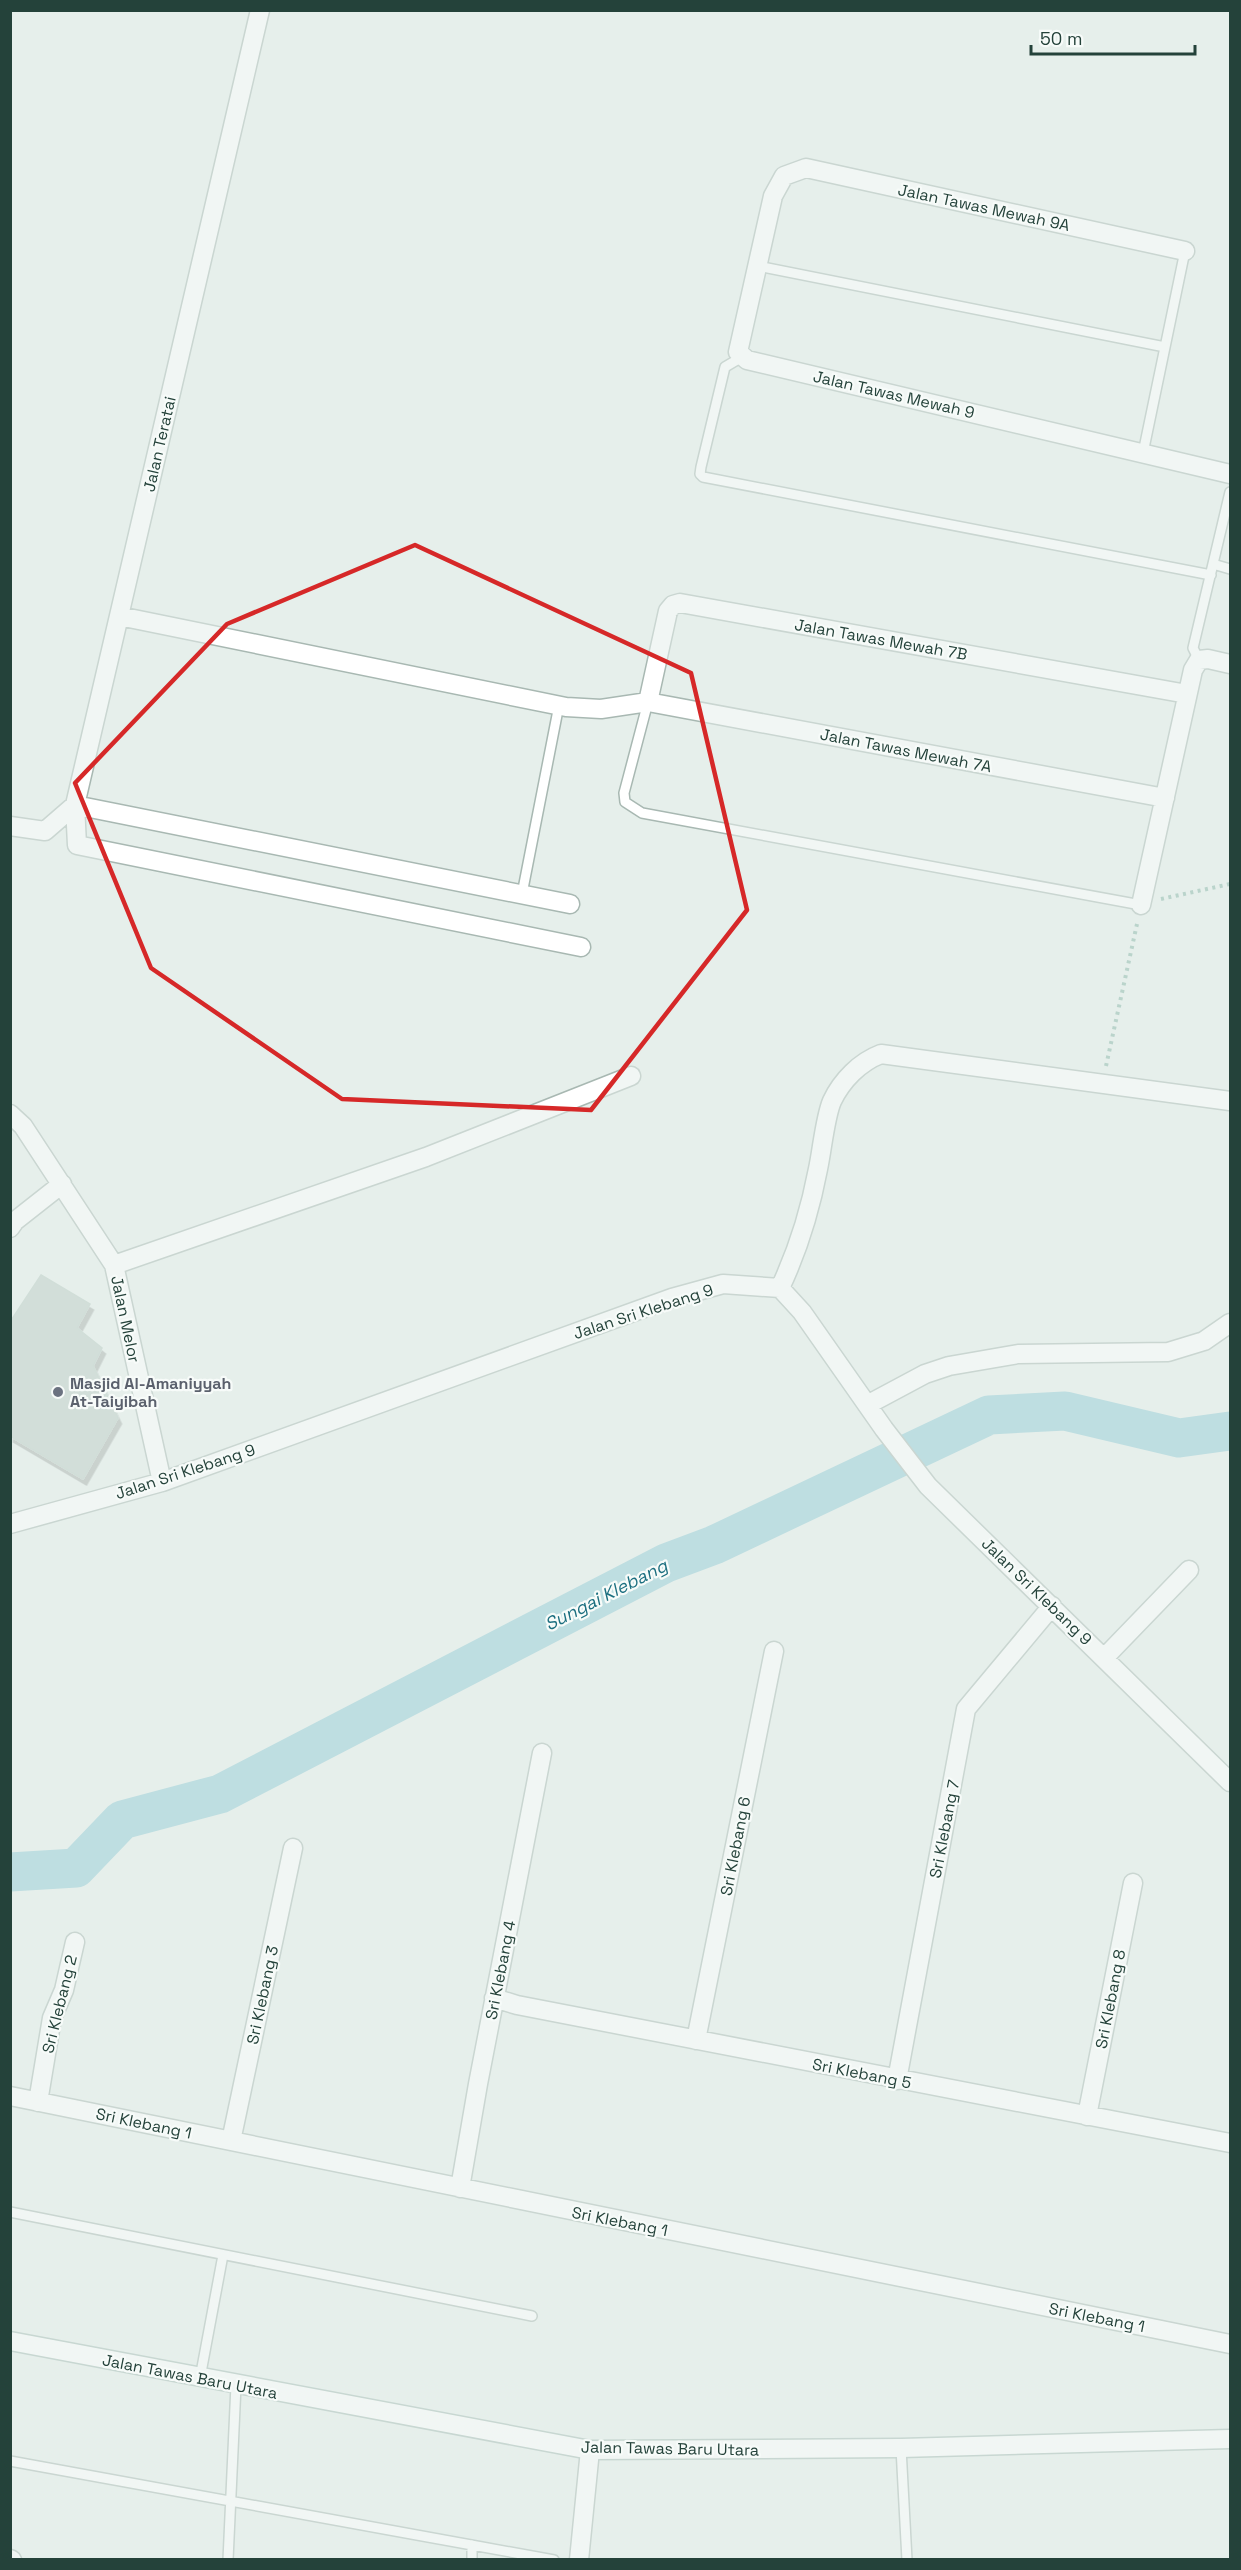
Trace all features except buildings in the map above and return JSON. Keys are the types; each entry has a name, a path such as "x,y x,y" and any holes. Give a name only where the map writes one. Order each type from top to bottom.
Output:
{"street":[{"name":"Jalan Teratai","path":"260,10 75,805 77,845 580,947"},
{"name":"Jalan Tawas Mewah 9A","path":"758,266 773,196 784,176 806,168 1185,251"},
{"path":"742,357 738,352 758,266"},
{"name":"Jalan Tawas Mewah 9","path":"742,357 1230,474"},
{"name":"Jalan Tawas Mewah 7B","path":"648,702 668,611 673,605 680,603 1187,694"},
{"path":"119,616 559,705 601,710 648,702"},
{"path":"1141,905 1193,670 1198,660 1208,659 1230,664"},
{"name":"Jalan Tawas Mewah 7A","path":"648,702 1165,798"},
{"path":"10,826 45,831 75,805 570,904"},
{"path":"780,1288 796,1255 814,1188 832,1102 849,1076 867,1059 881,1054 1230,1101"},
{"path":"114,1265 426,1157 631,1076"},
{"name":"Jalan Melor","path":"10,1114 23,1126 114,1265 162,1482"},
{"path":"10,1228 15,1221 62,1184"},
{"name":"Jalan Sri Klebang 9","path":"10,1524 162,1482 672,1299 723,1284 780,1288 802,1312 884,1429 928,1486 1106,1657 1230,1782"},
{"path":"867,1405 926,1374 949,1366 1018,1354 1168,1352 1204,1341 1230,1323"},
{"path":"1106,1657 1189,1570"},
{"name":"Sri Klebang 7","path":"897,2080 966,1709 1052,1606"},
{"name":"Sri Klebang 6","path":"696,2040 774,1651"},
{"name":"Sri Klebang 4","path":"460,2188 542,1753"},
{"name":"Sri Klebang 3","path":"231,2141 293,1848"},
{"name":"Sri Klebang 8","path":"1087,2116 1133,1883"},
{"name":"Sri Klebang 2","path":"38,2102 52,2018 64,1990 75,1942"},
{"name":"Sri Klebang 5","path":"494,1998 517,2005 897,2080 1230,2143"},
{"name":"Sri Klebang 1","path":"10,2096 1230,2344"},
{"name":"Jalan Tawas Baru Utara","path":"10,2341 590,2450 901,2448 1230,2439"},
{"path":"579,2559 590,2450"}],"lane":[{"path":"1143,453 1185,251"},
{"path":"758,266 1165,347"},
{"path":"742,357 725,367 699,474 703,477 1211,575"},
{"path":"1198,660 1193,648 1230,492"},
{"path":"1213,564 1230,569"},
{"path":"648,702 624,793 625,802 642,813 1141,905"},
{"path":"522,894 559,705"},
{"path":"10,2212 532,2316"},
{"path":"200,2378 223,2255"},
{"path":"228,2559 236,2385"},
{"path":"901,2448 907,2559"},
{"path":"10,2461 554,2559"},
{"path":"472,2545 472,2559"}],"path":[{"path":"1101,1085 1141,905 1230,884"}],"highlighted area":[{"path":"415,545 691,673 747,910 591,1110 342,1099 151,968 75,783 227,624"}],"waterway":[{"name":"Sungai Klebang","path":"10,1872 76,1868 122,1820 220,1794 666,1563 714,1545 989,1415 1065,1411 1179,1438 1230,1431"}],"place":[{"name":"Masjid Al-Amaniyyah At-Taiyibah","path":"58,1392"}]}
